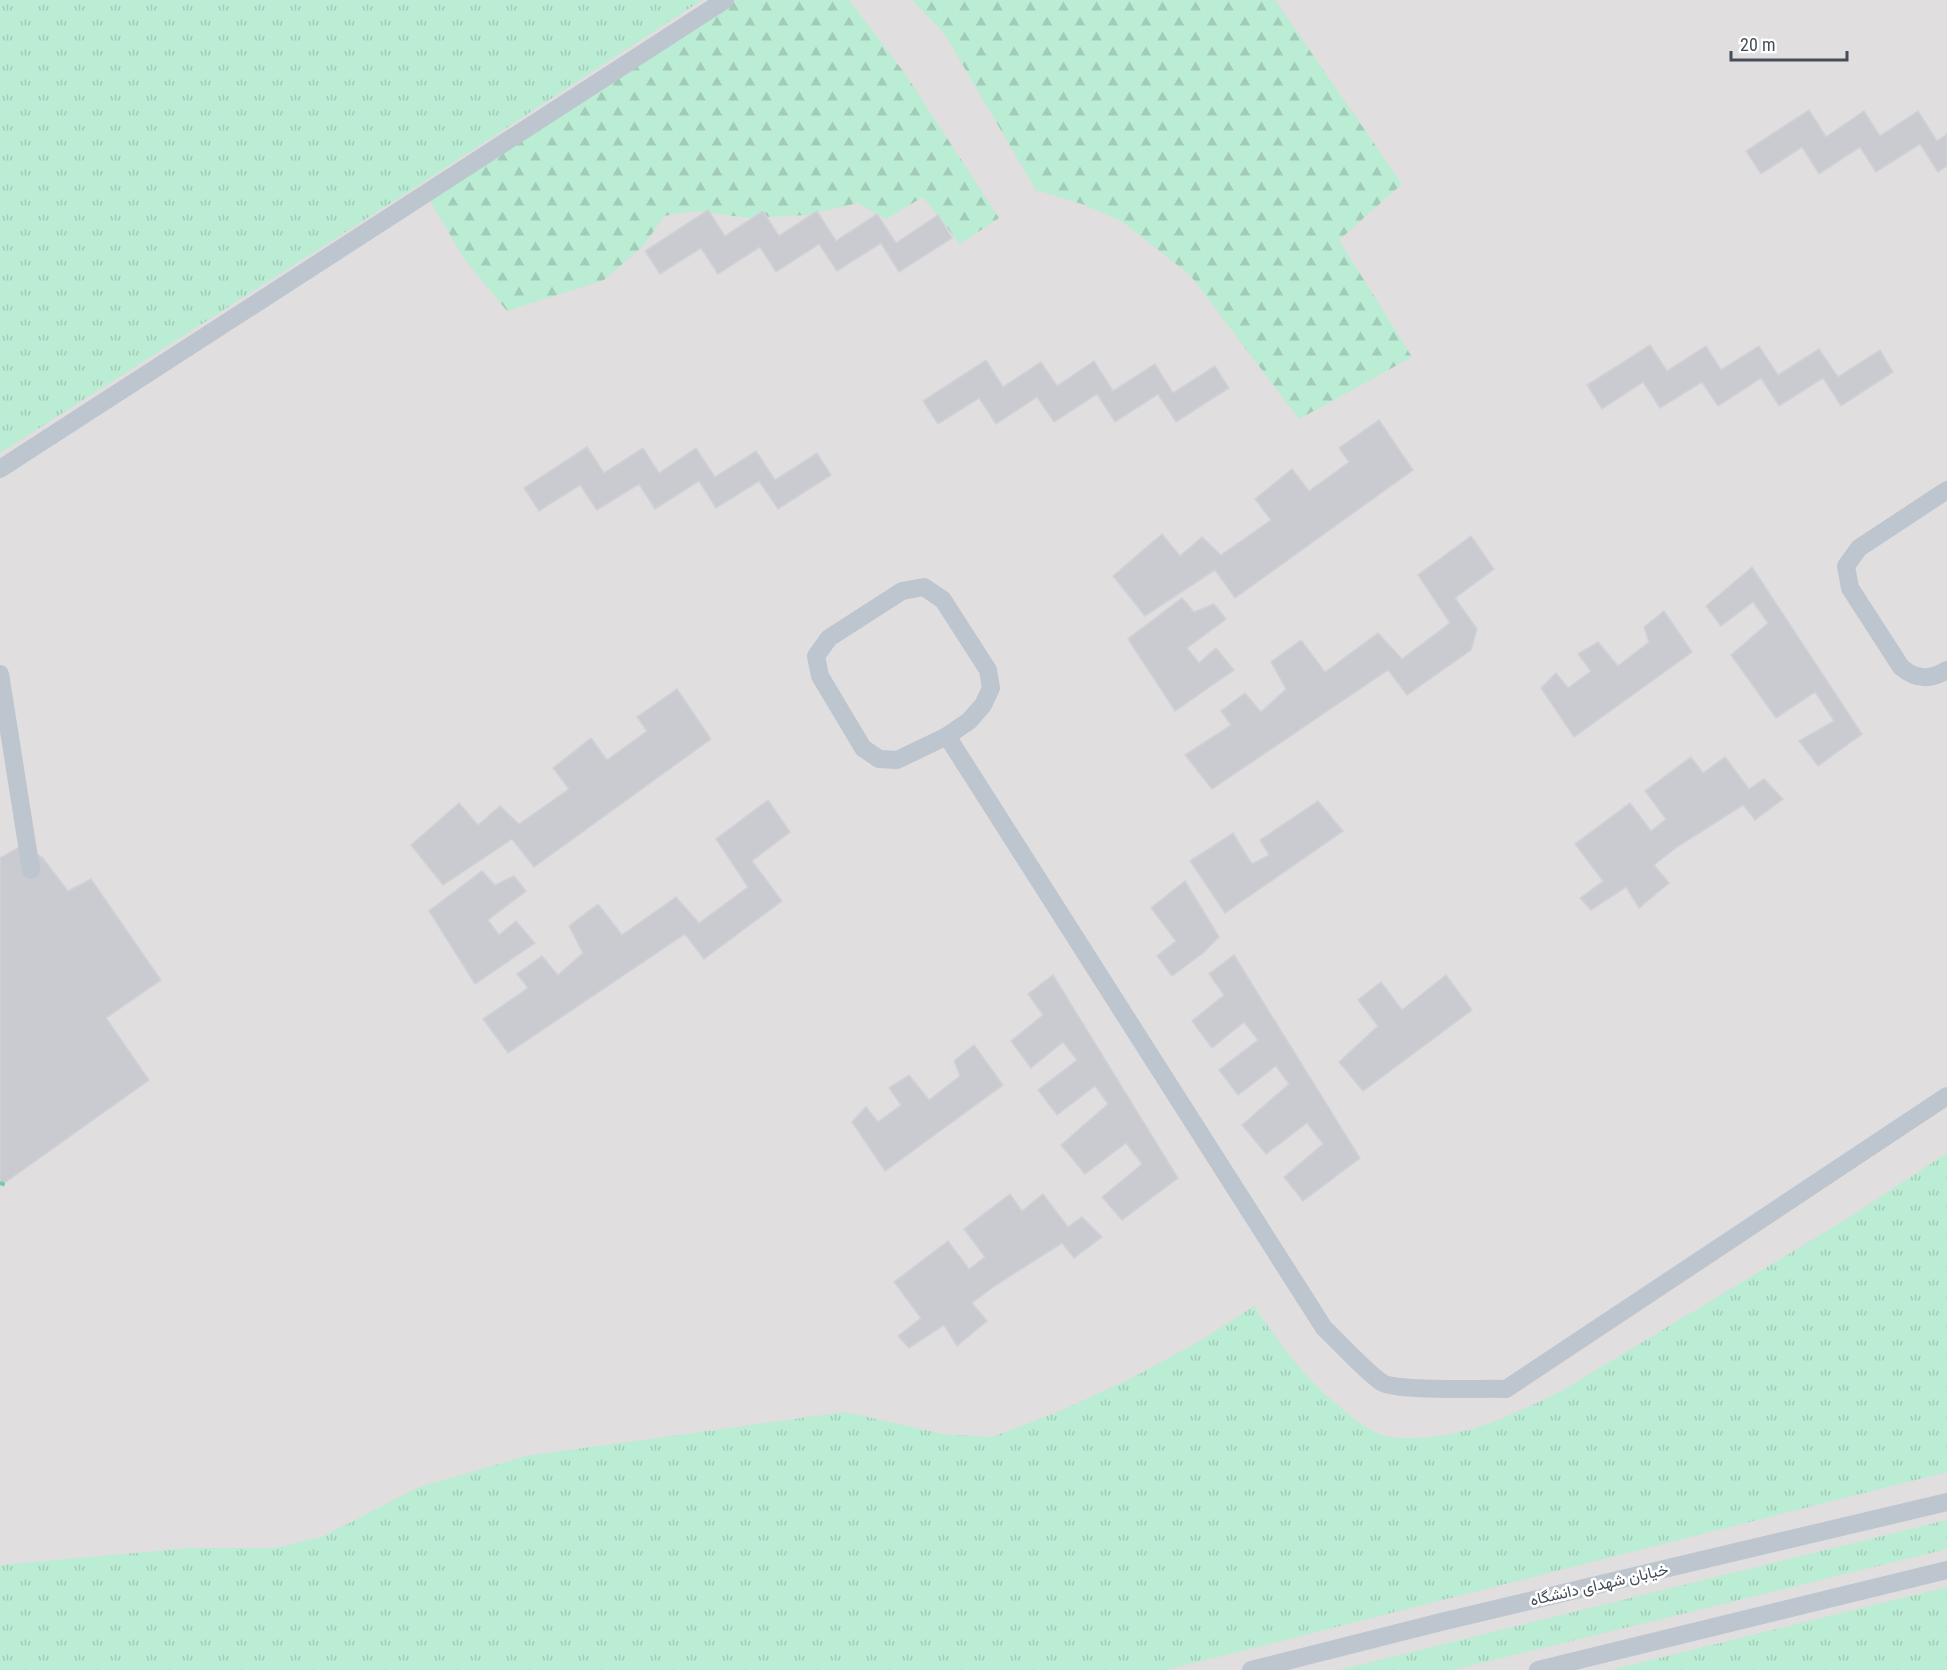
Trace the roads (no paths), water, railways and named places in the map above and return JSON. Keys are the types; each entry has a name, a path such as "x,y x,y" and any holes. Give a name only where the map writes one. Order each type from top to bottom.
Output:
{"lane":[{"path":"0,469 725,0"},
{"path":"1947,490 1859,548 1846,566 1850,588 1901,667 1912,676 1929,678 1947,670"},
{"path":"924,587 943,600 988,670 991,688 983,705 969,721 947,736 897,760 879,759 863,748 820,676 816,656 829,638 902,591 924,587"},
{"path":"0,674 31,870"},
{"path":"947,736 1324,1328 1383,1384 1436,1389 1466,1387 1506,1389 1947,1096"},
{"name":"خیابان شهدای دانشگاه","path":"1251,1670 1441,1622 1947,1502"},
{"path":"1538,1670 1947,1570"}]}
